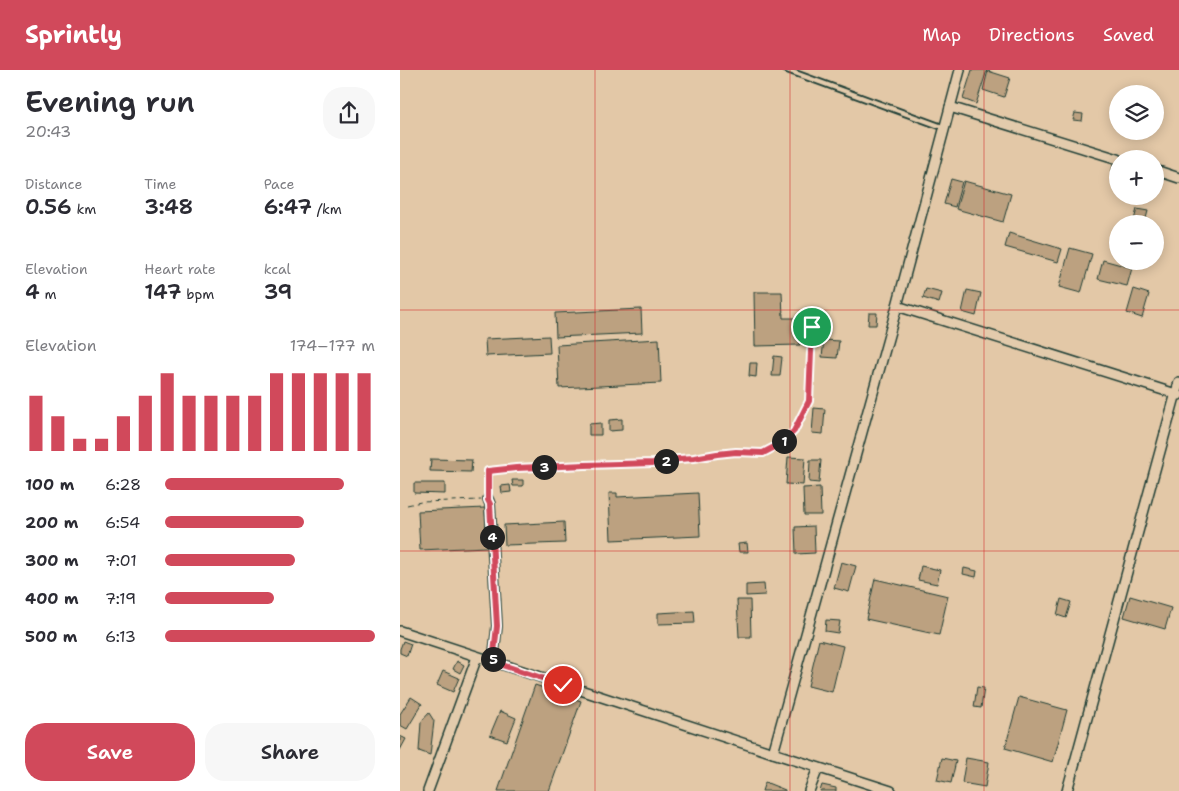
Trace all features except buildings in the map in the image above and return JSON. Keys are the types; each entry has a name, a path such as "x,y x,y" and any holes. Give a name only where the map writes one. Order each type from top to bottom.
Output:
{"street":[{"path":"773,753 898,306 960,70"},
{"path":"950,106 1109,156"},
{"path":"1164,173 1179,178"},
{"path":"898,306 1178,394"},
{"path":"1067,791 1178,394 1179,382"},
{"path":"488,500 490,504 497,626 493,662"},
{"path":"400,631 891,791"},
{"path":"428,791 478,657"},
{"path":"809,791 818,768"}],"lane":[{"path":"787,70 945,128"}],"path":[{"path":"407,505 421,502 488,500 488,471 516,468 653,463 736,452 763,453 782,443 794,431 809,401 812,327"}],"route":[{"path":"563,685 493,662 497,626 490,504 488,500 488,471 516,468 653,463 736,452 763,453 782,443 794,431 809,401 812,327"}]}
